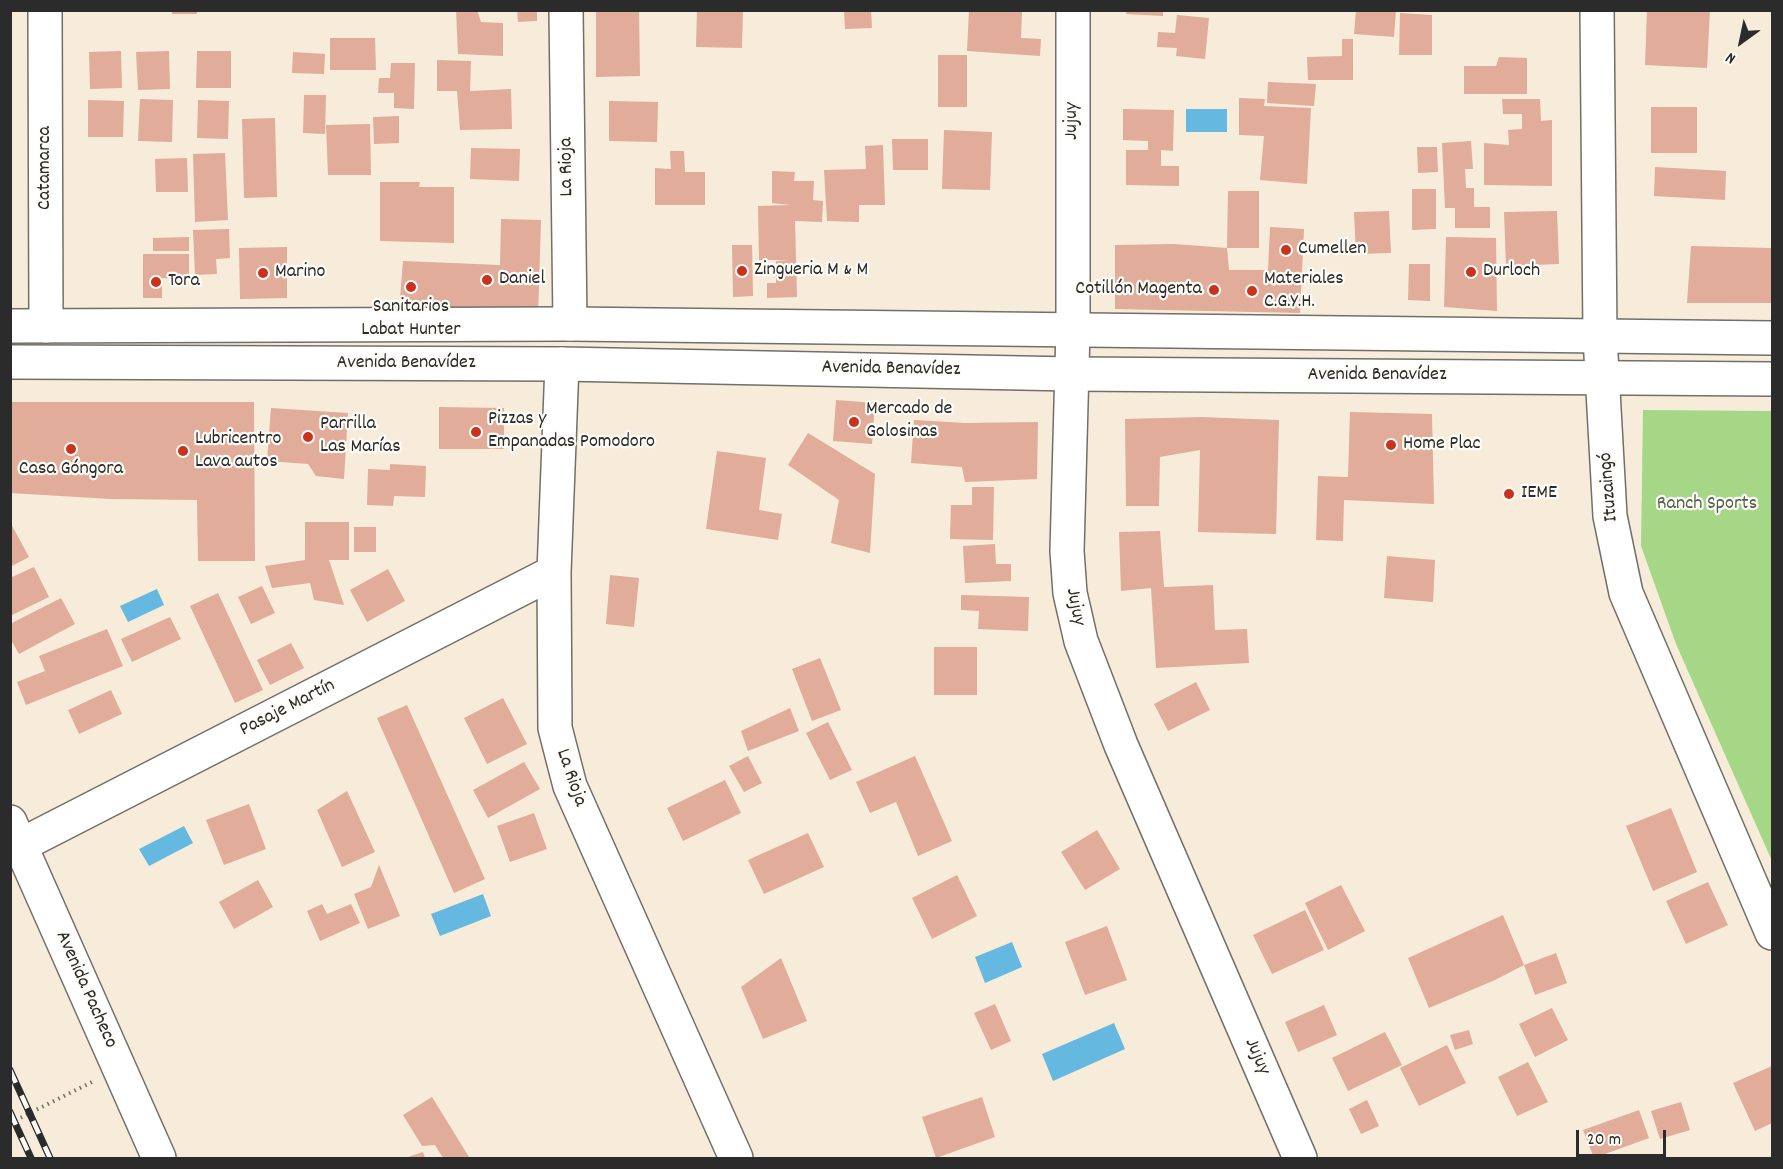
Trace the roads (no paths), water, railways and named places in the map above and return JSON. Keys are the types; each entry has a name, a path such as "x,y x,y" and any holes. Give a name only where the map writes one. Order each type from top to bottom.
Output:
{"street":[{"name":"Catamarca","path":"45,10 46,327"},
{"name":"La Rioja","path":"567,10 570,324"},
{"name":"Jujuy","path":"1073,10 1073,330 1067,551 1070,593 1081,641 1121,745 1299,1158"},
{"name":"Ituzaingó","path":"1598,10 1600,338 1610,516 1626,593 1773,933"},
{"name":"Avenida Benavídez","path":"10,326 570,324 1600,338 1773,338"},
{"name":"Avenida Benavídez","path":"10,362 562,364 1072,374 1773,379"},
{"name":"La Rioja","path":"562,364 554,572 555,728 570,786 736,1158"},
{"name":"Pasaje Martín","path":"16,834 554,572"},
{"name":"Avenida Pacheco","path":"16,834 159,1158"}],"water":[{"path":"1186,109 1227,109 1227,132 1186,132"},
{"path":"157,589 164,605 128,622 120,606"},
{"path":"184,826 193,843 149,866 139,849"},
{"path":"483,894 491,916 440,936 431,914"},
{"path":"1012,942 1022,967 985,983 975,957"},
{"path":"1114,1023 1125,1049 1053,1081 1042,1054"}],"railway":[{"path":"10,1070 50,1158"},
{"path":"10,1112 31,1158"}],"place":[{"name":"Cumellen","path":"1286,250"},
{"name":"Zingueria M & M","path":"742,271"},
{"name":"Durloch","path":"1471,272"},
{"name":"Marino","path":"263,273"},
{"name":"Daniel","path":"487,280"},
{"name":"Tora","path":"156,282"},
{"name":"Sanitarios Labat Hunter","path":"411,287"},
{"name":"Cotillón Magenta","path":"1214,290"},
{"name":"Materiales C.G.Y.H.","path":"1252,291"},
{"name":"Mercado de Golosinas","path":"854,422"},
{"name":"Pizzas y Empanadas Pomodoro","path":"476,432"},
{"name":"Parrilla Las Marías","path":"308,437"},
{"name":"Home Plac","path":"1391,445"},
{"name":"Casa Góngora","path":"71,449"},
{"name":"Lubricentro Lava autos","path":"183,451"},
{"name":"IEME","path":"1509,494"}],"park label":[{"name":"Ranch Sports","path":"1707,505"}]}
